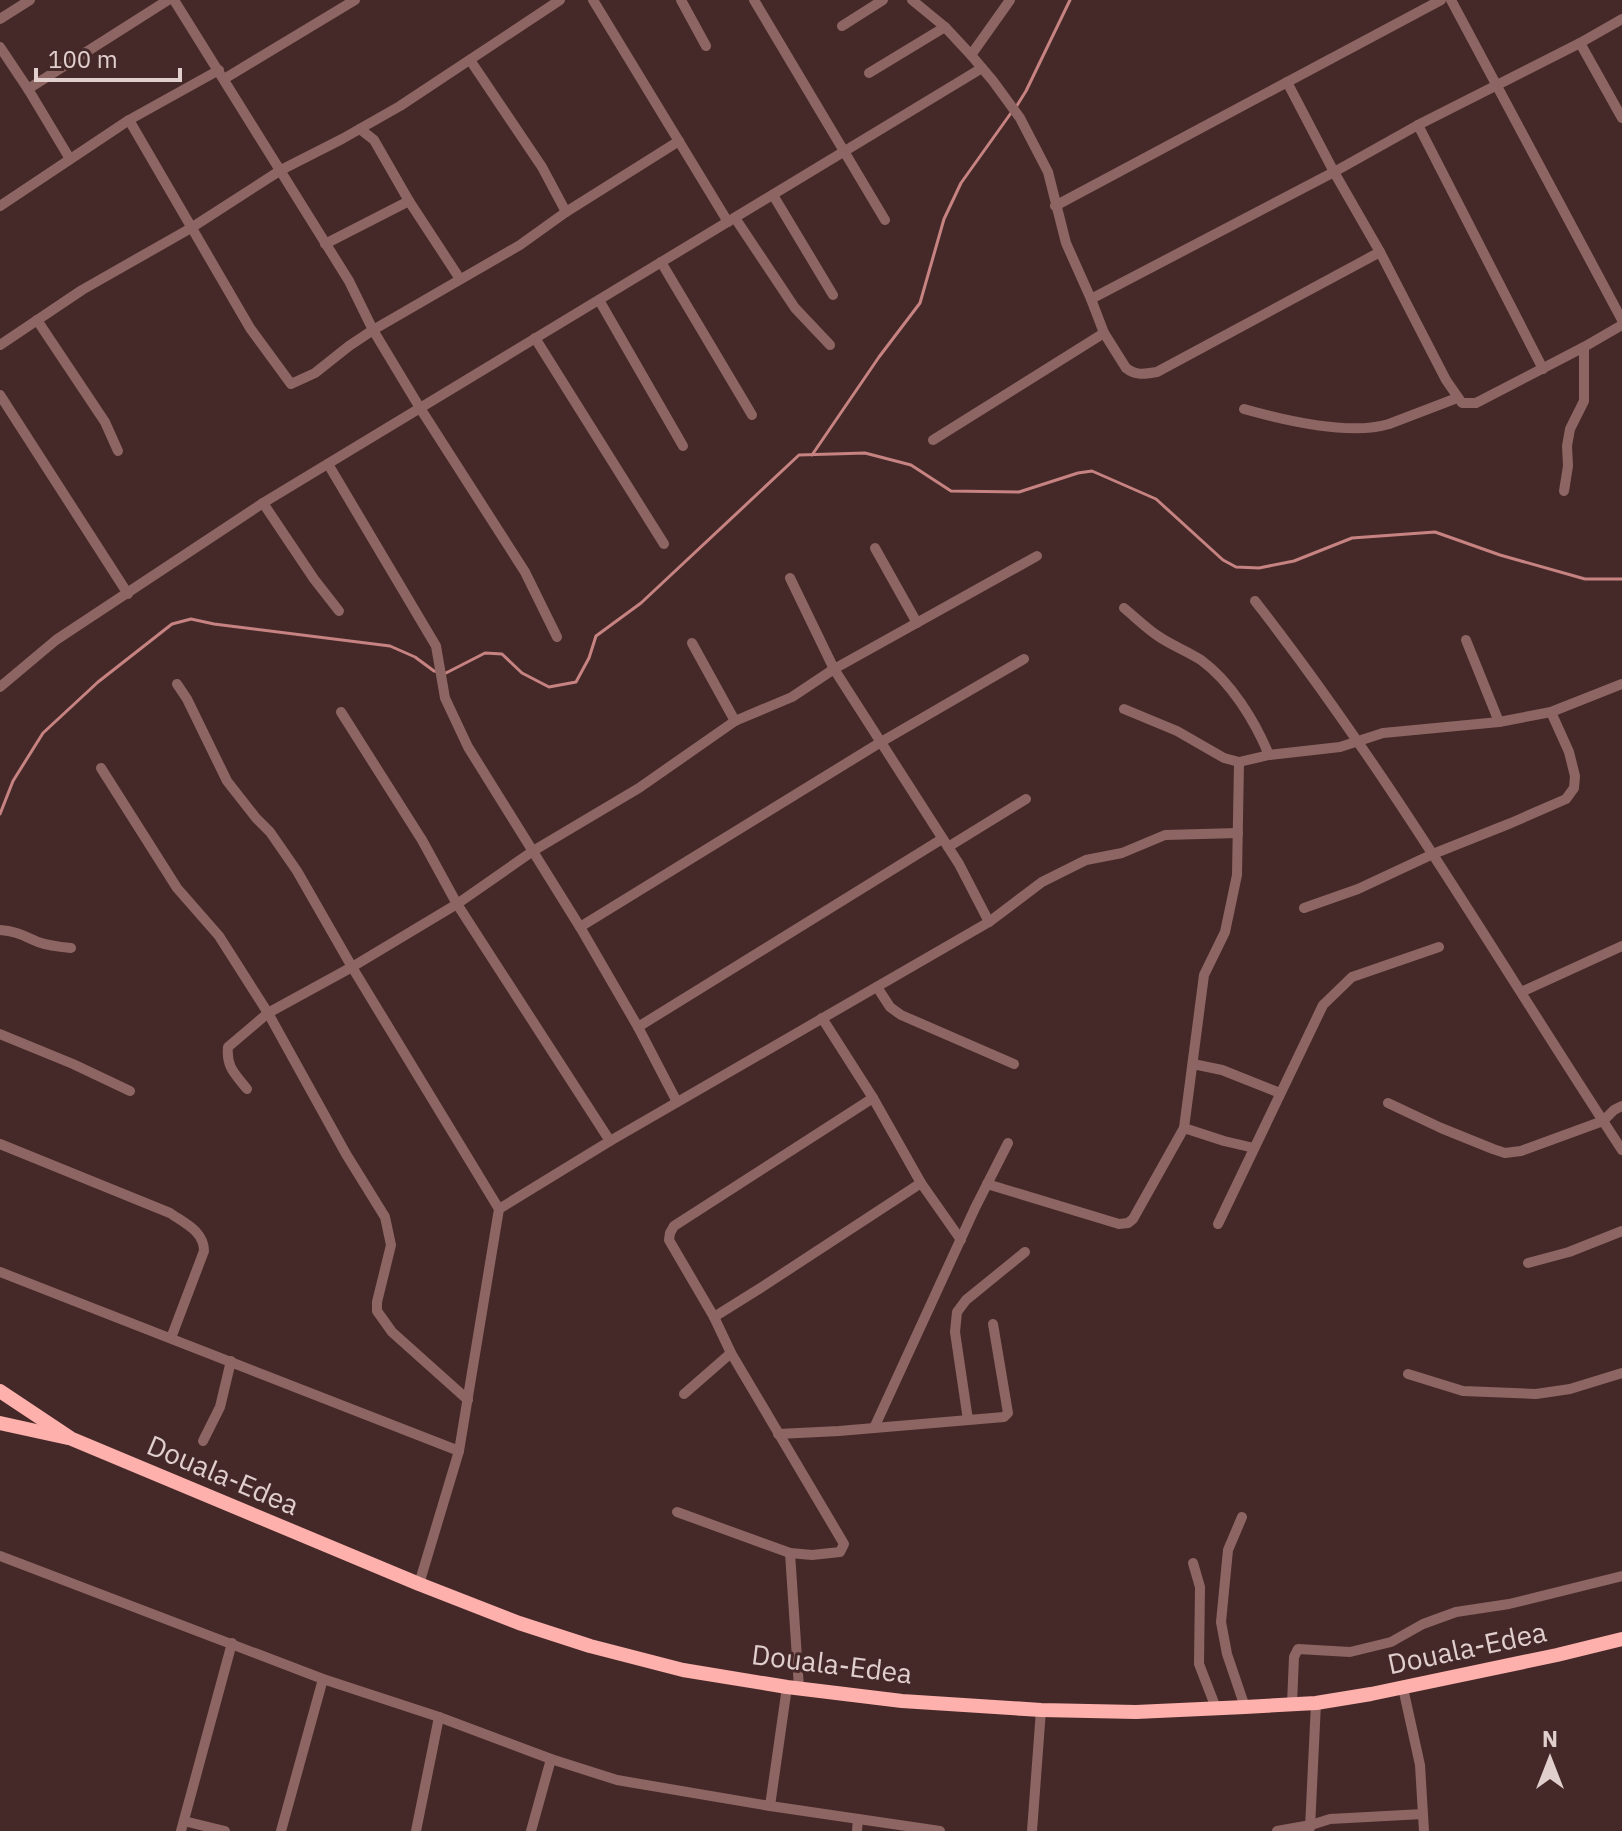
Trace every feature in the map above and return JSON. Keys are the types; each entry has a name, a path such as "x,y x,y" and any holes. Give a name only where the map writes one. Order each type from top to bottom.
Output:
{"highway":[{"name":"Douala-Edea","path":"0,1391 72,1439"},
{"name":"Douala-Edea","path":"0,1423 72,1439 519,1623 590,1646 683,1670 793,1687 902,1701 1041,1710 1136,1712 1316,1703 1403,1688 1622,1639"}],"street":[{"path":"0,19 30,0"},
{"path":"28,89 168,0"},
{"path":"174,0 349,281 373,330 420,408 525,572 557,637"},
{"path":"328,0 336,12"},
{"path":"0,206 129,120 222,75 355,0"},
{"path":"0,345 82,290 191,228 281,170 400,106 560,0"},
{"path":"593,0 731,220 795,308 830,345"},
{"path":"681,0 706,46"},
{"path":"754,0 885,220"},
{"path":"842,26 883,0"},
{"path":"912,0 945,27 971,55 1020,118 1048,172 1066,243 1104,333 1126,368 1141,375 1157,372 1380,252"},
{"path":"971,55 1010,0"},
{"path":"1055,206 1441,0"},
{"path":"1287,82 1446,380 1462,403 1476,403 1584,347 1622,323 1451,0"},
{"path":"1091,299 1622,19"},
{"path":"869,73 945,27"},
{"path":"1580,43 1622,118"},
{"path":"0,47 70,159"},
{"path":"470,60 542,167 566,212"},
{"path":"0,687 56,640 263,503 982,68"},
{"path":"129,120 250,328 291,384 315,373 373,330 520,245 566,212 679,141"},
{"path":"1418,125 1543,369"},
{"path":"360,129 374,140 460,279"},
{"path":"773,195 833,295"},
{"path":"325,244 409,201"},
{"path":"661,262 752,415"},
{"path":"599,300 683,446"},
{"path":"37,320 105,422 118,451"},
{"path":"933,440 1104,333"},
{"path":"535,338 664,544"},
{"path":"1564,491 1570,429 1584,401 1584,347"},
{"path":"0,395 128,594"},
{"path":"1244,409 1288,421 1357,429 1389,424 1457,398"},
{"path":"328,464 436,646 445,698 468,747 580,927 677,1102"},
{"path":"263,503 339,611"},
{"path":"875,548 917,623"},
{"path":"247,1089 227,1060 228,1047 268,1013 457,904 533,851 639,788 735,721 792,697 834,669 1037,556"},
{"path":"790,578 834,669 959,864 989,922"},
{"path":"1255,601 1359,740 1622,1150"},
{"path":"1124,608 1158,636 1203,662 1220,679 1249,712 1269,755"},
{"path":"1466,640 1499,722"},
{"path":"692,643 735,721"},
{"path":"580,927 881,742 1024,659"},
{"path":"177,684 227,781 270,832 297,871 499,1209 459,1451 419,1584"},
{"path":"1124,709 1177,731 1224,758 1239,762 1269,755 1340,747 1383,733 1499,722 1551,712 1622,684"},
{"path":"341,712 422,840 457,904 610,1141"},
{"path":"1304,908 1358,889 1566,799 1574,788 1575,776 1569,752 1551,712"},
{"path":"987,1184 1123,1224 1133,1219 1184,1128 1204,975 1225,932 1237,875 1239,762"},
{"path":"101,768 177,888 219,936 268,1013 346,1154 385,1217 391,1245 377,1311 392,1332 468,1400"},
{"path":"638,1027 945,843 1026,799"},
{"path":"499,1209 610,1141 989,922 1042,882 1086,860 1122,853 1165,835 1238,833"},
{"path":"0,930 14,931 56,947 71,948"},
{"path":"1521,992 1622,946"},
{"path":"1218,1224 1323,1005 1352,977 1439,947"},
{"path":"877,987 890,1007 901,1015 1014,1064"},
{"path":"822,1018 873,1098 921,1183 961,1240"},
{"path":"0,1034 130,1091"},
{"path":"1193,1064 1222,1070 1280,1093"},
{"path":"677,1512 790,1553 812,1555 840,1552 844,1544 731,1353 714,1317 669,1240 674,1226 873,1098"},
{"path":"1388,1103 1505,1153 1521,1151 1603,1121 1622,1106"},
{"path":"1184,1128 1254,1148"},
{"path":"874,1428 1008,1143"},
{"path":"0,1144 170,1213 201,1237 204,1251 171,1338"},
{"path":"714,1317 921,1183"},
{"path":"1528,1263 1569,1252 1622,1231"},
{"path":"968,1420 955,1332 957,1312 966,1300 1025,1252"},
{"path":"0,1272 459,1451"},
{"path":"778,1434 1007,1415 993,1324"},
{"path":"684,1394 731,1353"},
{"path":"203,1441 220,1407 231,1361"},
{"path":"1408,1374 1463,1391 1536,1394 1570,1389 1622,1373"},
{"path":"1242,1517 1228,1550 1221,1622 1227,1654 1245,1707"},
{"path":"770,1806 793,1687 790,1553"},
{"path":"0,1556 323,1679 617,1780 940,1831"},
{"path":"1193,1563 1200,1587 1199,1664 1216,1708"},
{"path":"1292,1704 1294,1657 1298,1649 1350,1652 1391,1642 1423,1624 1456,1612 1509,1604 1622,1576"},
{"path":"225,1831 183,1826 232,1643"},
{"path":"281,1831 323,1679"},
{"path":"1403,1688 1420,1765 1424,1831"},
{"path":"1310,1828 1316,1703"},
{"path":"1032,1831 1041,1710"},
{"path":"416,1831 439,1717"},
{"path":"531,1831 551,1759"},
{"path":"1277,1831 1310,1828 1320,1820 1423,1814"},
{"path":"857,1831 858,1819"}],"waterway":[{"path":"1016,107 1070,0"},
{"path":"812,455 920,303 944,219 961,183 1011,113"},
{"path":"0,814 13,781 43,733 98,682 172,624 191,619 390,646 415,657 434,671 446,673 485,653 502,654 522,673 549,687 576,682 596,636 641,603 799,455 865,453 911,465 951,491 1019,492 1092,471 1156,499 1223,560 1236,567 1259,568 1294,561 1352,538 1435,532 1500,555 1585,579 1622,579"}]}
